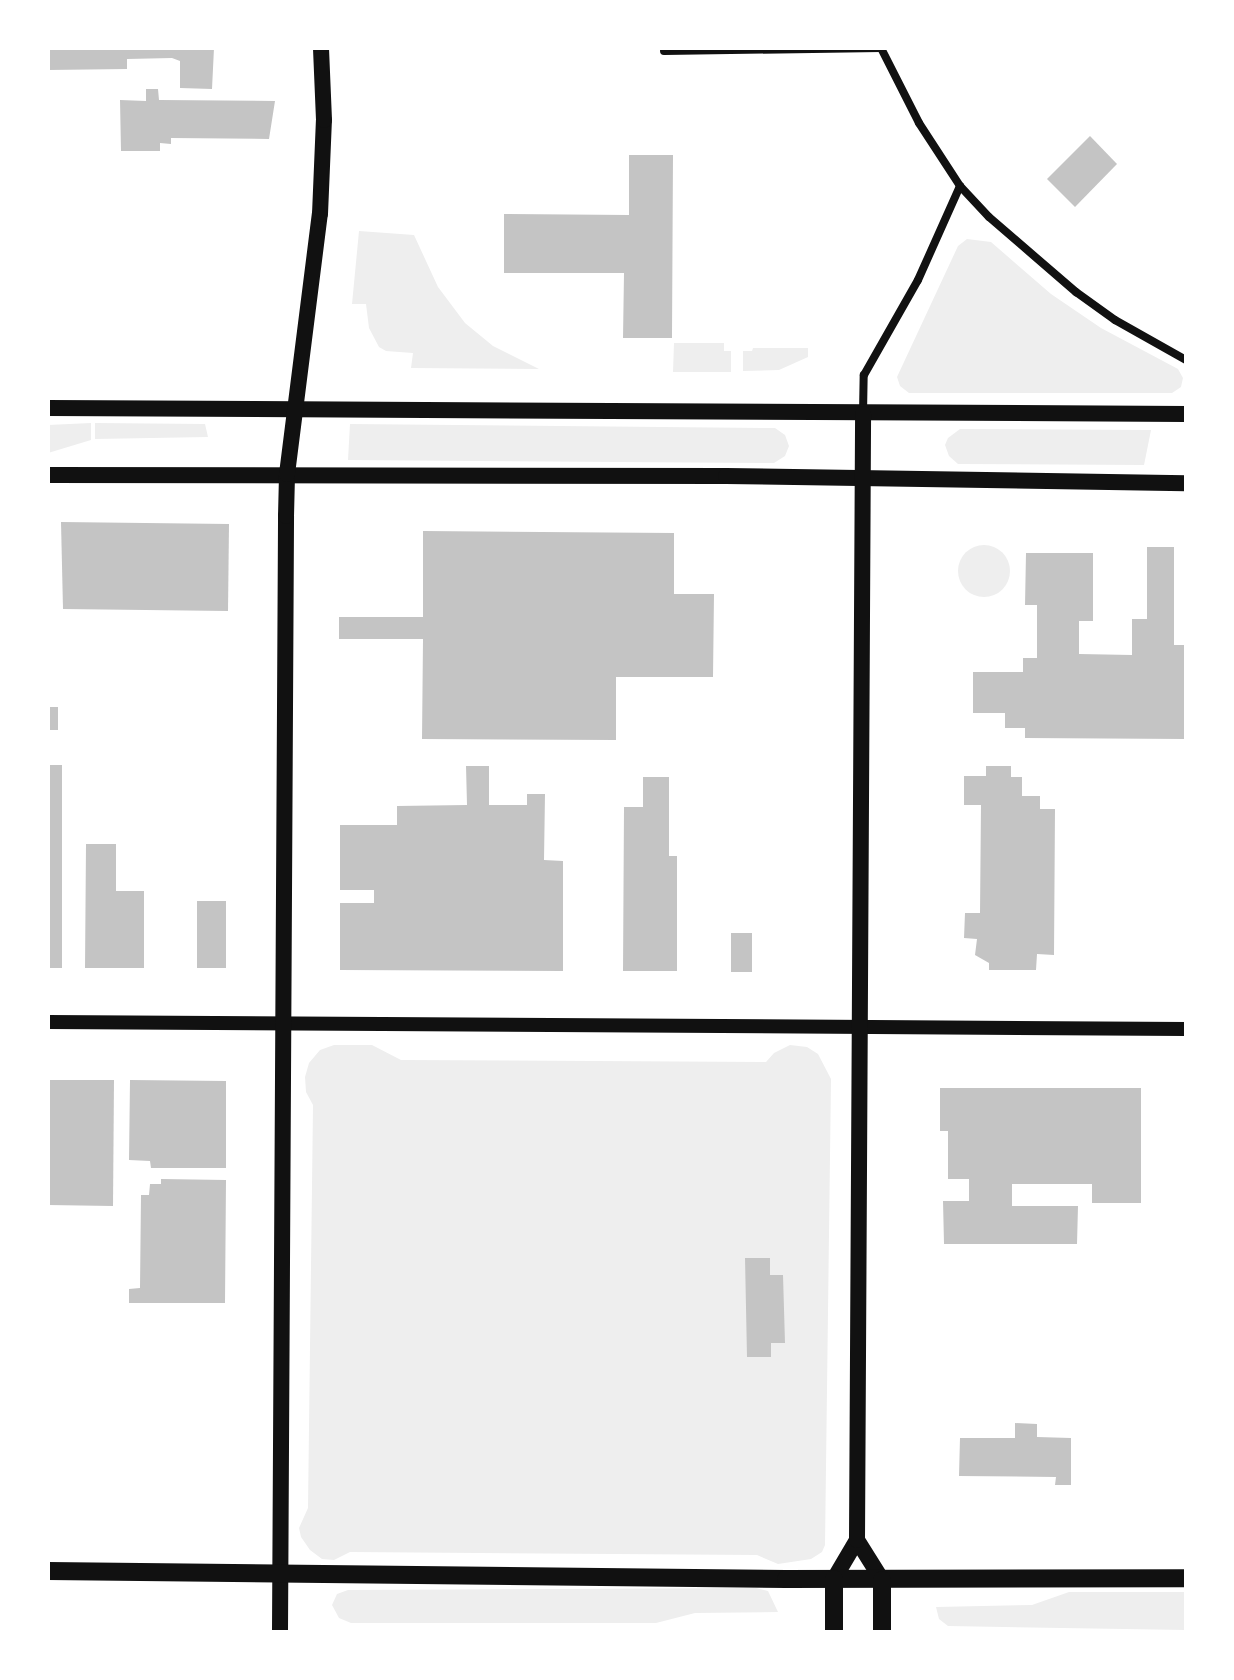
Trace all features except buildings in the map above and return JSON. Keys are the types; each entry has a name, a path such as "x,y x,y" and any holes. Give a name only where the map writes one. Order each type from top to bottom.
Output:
{"main road":[{"path":"280,1632 287,474 320,214 324,120 321,48"},
{"path":"48,408 1186,414"},
{"path":"834,1632 834,1579 857,1540 863,414"},
{"path":"48,475 287,474 1186,483"},
{"path":"857,1540 882,1580 882,1632"},
{"path":"48,1571 882,1580 1186,1578"}],"street":[{"path":"664,51 881,48 919,123 960,186 1011,237 1076,292 1115,320 1186,360"},
{"path":"863,414 864,375 918,280 960,186"},
{"path":"48,1022 1186,1029"}],"shaded area":[{"path":"359,231 414,235 438,287 465,323 493,346 539,369 411,368 413,353 386,351 379,347 369,328 366,304 352,304"},
{"path":"967,239 991,242 1051,294 1101,328 1178,369 1183,378 1181,387 1172,393 909,393 900,386 897,377 958,246"},
{"path":"674,343 724,343 724,351 731,351 731,372 673,372"},
{"path":"753,348 808,348 808,357 779,370 743,371 743,351 752,351"},
{"path":"91,423 91,440 48,453 48,425"},
{"path":"95,423 205,424 208,437 95,439"},
{"path":"350,424 775,428 785,435 789,446 785,456 774,463 348,460"},
{"path":"960,429 1151,430 1144,465 958,464 949,456 945,445 948,438"},
{"path":"984,545 1003,552 1010,571 1003,590 984,597 965,590 958,571 965,552"},
{"path":"334,1045 372,1045 401,1060 766,1062 774,1053 790,1045 807,1047 818,1054 831,1079 825,1545 822,1552 811,1559 778,1564 757,1555 350,1552 334,1560 322,1559 310,1550 299,1528 308,1508 313,1105 306,1092 305,1077 309,1063 320,1050"},
{"path":"756,1588 768,1591 778,1612 695,1613 656,1623 351,1623 339,1618 332,1605 337,1594 348,1590"},
{"path":"1069,1592 1186,1592 1186,1630 948,1626 939,1619 936,1607 1032,1605"}]}
